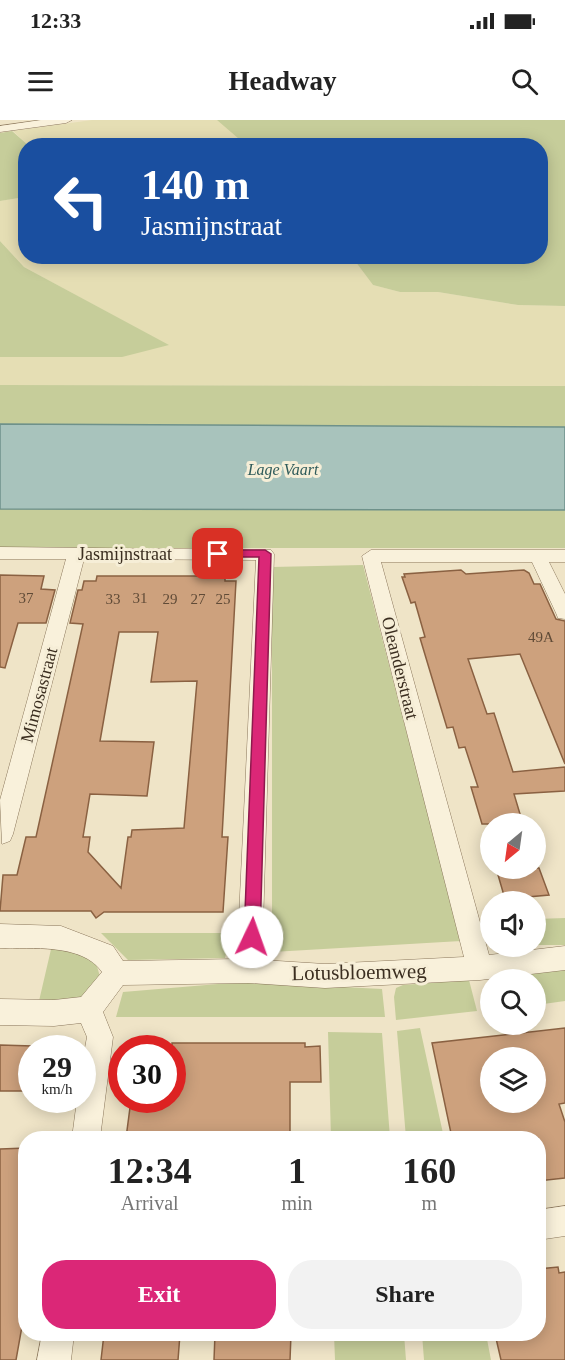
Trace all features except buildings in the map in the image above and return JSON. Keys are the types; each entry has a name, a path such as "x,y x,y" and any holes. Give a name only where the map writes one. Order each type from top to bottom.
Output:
{"street":[{"path":"0,129 66,120"},
{"name":"Jasmijnstraat","path":"0,553 265,554 249,971"},
{"name":"Mimosastraat","path":"2,834 76,555"},
{"name":"Oleanderstraat","path":"480,968 371,556 565,556"},
{"path":"538,556 565,613"},
{"path":"0,936 61,938 104,954 117,973 88,1009 54,1013 0,1012"},
{"name":"Lotusbloemweg","path":"117,973 249,971 326,976 480,968 565,958"},
{"path":"87,1131 100,1037 88,1009"},
{"path":"546,1224 565,1221"},
{"path":"54,1360 57,1341"}],"shaded area":[{"path":"92,120 223,120 243,138 20,138 13,131"},
{"path":"18,198 18,260 0,241 0,201"},
{"path":"21,264 357,264 373,285 400,292 438,292 518,305 565,306 565,386 0,385 0,357 114,357 168,345"}],"green space":[{"path":"217,120 565,120 565,306 518,305 438,292 400,292 373,285 357,264 548,264 548,138 238,138"},
{"path":"12,131 20,138 18,138 18,198 0,201 0,133"},
{"path":"0,241 18,260 18,264 169,345 122,357 0,357"},
{"path":"0,385 565,386 565,427 0,424"},
{"path":"0,509 565,510 565,548 0,548"},
{"path":"363,565 461,941 272,952 272,567"},
{"path":"565,918 565,945 546,945 546,919"},
{"path":"101,933 230,933 225,958 128,960"},
{"path":"52,945 75,950 96,963 101,980 81,999 39,1001"},
{"path":"565,969 565,1001 546,1004 546,971"},
{"path":"469,980 477,1011 396,1020 394,997 396,988 403,985"},
{"path":"242,982 382,989 385,1017 116,1017 123,992"},
{"path":"420,1028 442,1131 405,1131 397,1031"},
{"path":"328,1032 382,1033 389,1131 331,1131"},
{"path":"334,1341 405,1341 406,1360 335,1360"},
{"path":"423,1341 487,1341 491,1360 424,1360"}],"water":[{"name":"Lage Vaart","path":"0,424 565,427 565,510 0,509"}],"route":[{"path":"218,554 265,554 252,937"}]}
